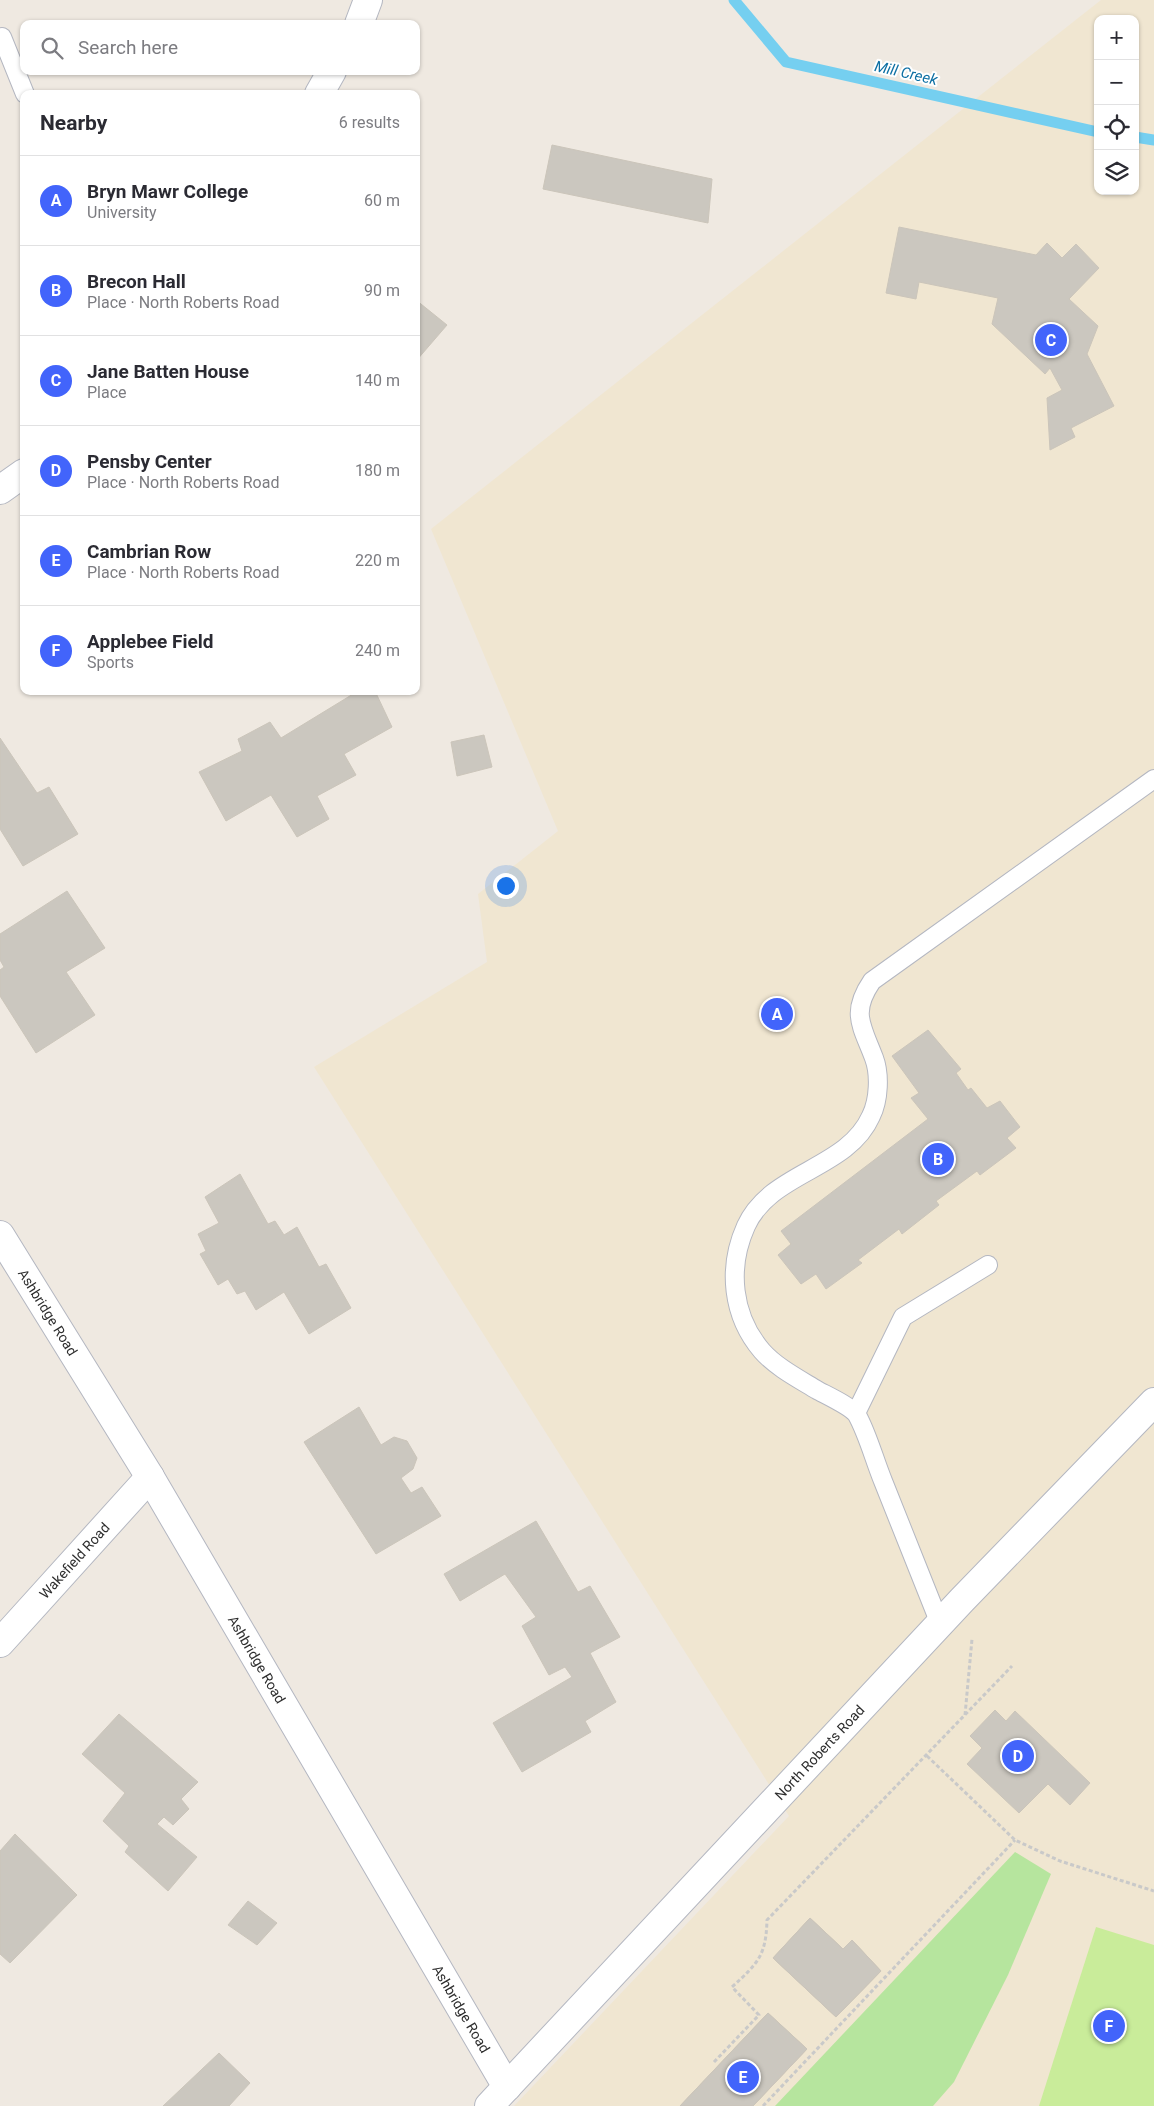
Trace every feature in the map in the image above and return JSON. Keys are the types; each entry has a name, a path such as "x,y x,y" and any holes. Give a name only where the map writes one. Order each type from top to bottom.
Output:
{"street":[{"path":"360,20 368,0"},
{"path":"320,90 330,75"},
{"path":"0,490 20,476"},
{"name":"Ashbridge Road","path":"0,1235 150,1477 498,2097"},
{"name":"North Roberts Road","path":"498,2097 940,1624 1154,1402"},
{"name":"Wakefield Road","path":"0,1644 150,1477"}],"lane":[{"path":"2,38 23,90"},
{"path":"940,1624 856,1413 790,1373 763,1352 744,1323 734,1291 735,1256 747,1224 768,1196 834,1156 857,1139 872,1115 878,1087 875,1059 863,1034 859,1020 859,1006 864,992 872,981 1154,778"},
{"path":"856,1413 903,1317 988,1265"}],"path":[{"path":"964,1716 972,1634"},
{"path":"714,2062 759,2015 732,1987 752,1968 762,1954 766,1942 768,1920 1012,1666"},
{"path":"927,1756 1015,1840 1060,1861 1154,1891"},
{"path":"763,2106 1015,1840"}],"shaded area":[{"path":"1101,0 1154,0 1154,2106 514,2106 789,1816 314,1067 487,962 478,894 558,831 431,529"}],"green space":[{"path":"1015,1852 1051,1874 1008,1975 954,2082 933,2106 775,2106"},
{"path":"1096,1927 1154,1945 1154,2106 1039,2106"}],"building":[{"path":"552,145 712,179 708,223 543,189"},
{"path":"899,227 1036,255 1047,243 1062,258 1076,244 1099,268 1069,299 1098,326 1087,354 1114,406 1071,428 1075,437 1050,450 1047,398 1062,390 1050,368 1045,374 992,324 998,298 919,282 916,299 886,293"},
{"path":"420,303 447,325 420,356"},
{"path":"351,695 377,695 392,727 344,754 356,775 317,796 329,819 297,837 271,795 226,821 199,772 242,751 238,739 270,722 281,738"},
{"path":"484,735 492,767 457,776 451,742"},
{"path":"0,738 37,793 49,787 78,834 23,866 0,829"},
{"path":"67,891 105,948 66,972 95,1015 36,1053 0,996 0,970 4,967 0,960 0,934"},
{"path":"928,1030 961,1069 956,1073 968,1090 971,1088 987,1108 1000,1101 1020,1127 1007,1138 1016,1148 980,1175 977,1171 936,1201 939,1205 902,1234 899,1229 858,1260 862,1263 826,1289 816,1274 801,1284 778,1255 791,1244 781,1231 928,1119 911,1098 919,1093 892,1056"},
{"path":"240,1174 268,1224 275,1221 284,1235 297,1227 319,1267 326,1264 351,1308 309,1334 284,1292 256,1310 245,1291 237,1294 228,1279 218,1285 200,1254 206,1251 198,1234 219,1223 205,1197"},
{"path":"359,1407 381,1445 394,1437 407,1441 417,1458 413,1469 401,1478 411,1493 422,1487 441,1516 376,1554 304,1442"},
{"path":"536,1521 578,1592 590,1586 620,1637 590,1653 616,1702 585,1721 591,1732 522,1772 493,1723 572,1677 565,1667 549,1675 522,1626 536,1617 505,1574 460,1601 444,1574"},
{"path":"995,1710 1006,1721 1015,1711 1090,1783 1070,1805 1048,1784 1019,1813 967,1764 982,1748 970,1736"},
{"path":"119,1714 198,1782 181,1799 189,1809 173,1825 164,1817 157,1824 197,1857 168,1891 125,1852 129,1846 103,1821 125,1793 82,1754"},
{"path":"15,1834 77,1895 10,1963 0,1954 0,1851"},
{"path":"248,1901 277,1923 257,1945 228,1925"},
{"path":"810,1918 843,1949 852,1940 881,1971 836,2017 773,1958"},
{"path":"810,1918 843,1949 852,1940 881,1971 836,2017 773,1958"},
{"path":"768,2013 807,2049 753,2106 680,2106"},
{"path":"768,2013 807,2049 753,2106 680,2106"},
{"path":"219,2053 250,2083 229,2106 163,2106"}],"waterway":[{"name":"Mill Creek","path":"734,0 786,62 1094,131"},
{"name":"Mill Creek","path":"1139,138 1154,140"}],"place":[{"name":"Jane Batten House","path":"1051,340"},
{"name":"Bryn Mawr College","path":"777,1014"},
{"name":"Brecon Hall","path":"938,1159"},
{"name":"Pensby Center","path":"1018,1756"},
{"name":"Applebee Field","path":"1109,2026"},
{"name":"Cambrian Row","path":"743,2077"}]}
